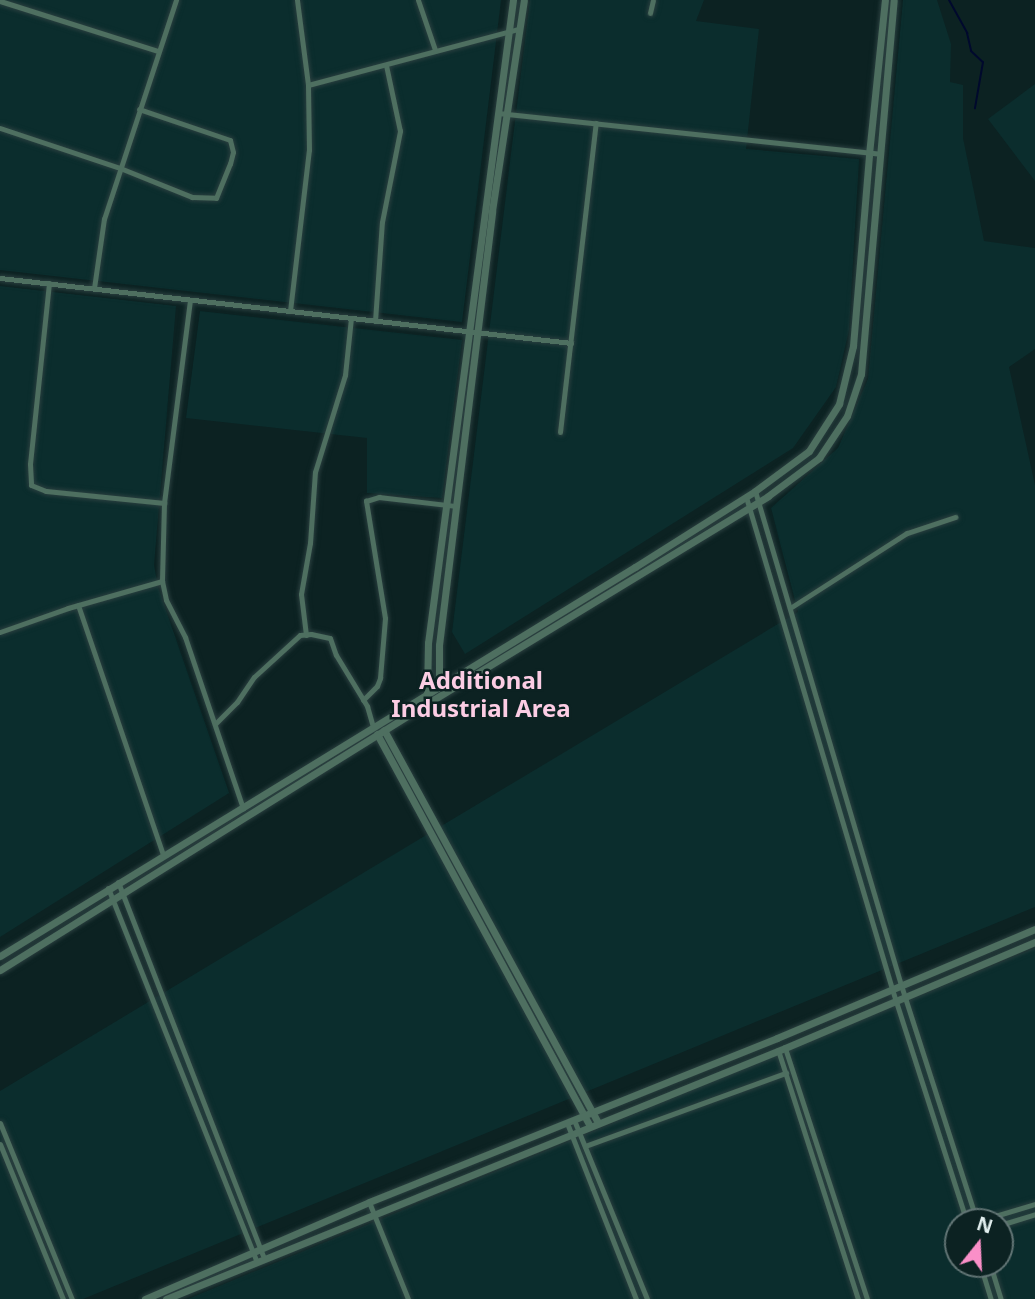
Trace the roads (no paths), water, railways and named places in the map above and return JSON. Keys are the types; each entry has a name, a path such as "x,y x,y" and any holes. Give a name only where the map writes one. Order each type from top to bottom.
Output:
{"street":[{"path":"94,288 104,219 176,0"},
{"path":"290,311 309,150 308,85 297,0"},
{"path":"418,0 435,50"},
{"path":"428,702 428,643 513,0"},
{"path":"440,696 439,645 480,333 492,211 524,0"},
{"path":"650,13 653,0"},
{"path":"0,956 746,497 810,452 829,424 842,394 853,346 885,0"},
{"path":"0,970 381,734 428,702 758,502 800,475 819,458 847,416 855,397 864,346 894,0"},
{"path":"0,1 158,51"},
{"path":"308,85 510,29 519,29"},
{"path":"375,321 382,222 400,131 386,65"},
{"path":"0,128 120,167 192,197 211,200 219,194 233,152 230,140 139,109"},
{"path":"498,113 880,154"},
{"path":"560,432 596,123"},
{"path":"0,278 571,344"},
{"path":"49,283 30,464 31,485 46,491 164,503"},
{"path":"190,300 164,503 162,581 247,817"},
{"path":"306,635 301,594 310,543 315,472 345,375 351,318"},
{"path":"755,491 901,985 972,1208"},
{"path":"363,699 377,686 380,678 385,618 366,501 379,497 456,506"},
{"path":"746,497 895,999 962,1208"},
{"path":"790,608 907,533 955,517"},
{"path":"0,632 78,605 162,581"},
{"path":"78,605 163,854"},
{"path":"215,724 237,702 254,677 300,635 330,638 336,655 363,699 590,1126"},
{"path":"381,734 598,1122"},
{"path":"858,875 867,872"},
{"path":"118,883 257,1252"},
{"path":"108,888 261,1261"},
{"path":"145,1299 369,1202 1035,929"},
{"path":"166,1299 782,1049 1035,942"},
{"path":"782,1049 786,1073 858,1299"},
{"path":"782,1049 867,1299"},
{"path":"585,1146 786,1073"},
{"path":"570,1121 636,1299"},
{"path":"0,1123 72,1299"},
{"path":"575,1133 585,1146 647,1299"},
{"path":"0,1144 63,1299"},
{"path":"369,1202 408,1299"},
{"path":"1014,1210 1035,1204"},
{"path":"1014,1221 1035,1214"},
{"path":"984,1278 991,1299"},
{"path":"994,1278 1001,1299"}],"waterway":[{"path":"949,0 967,33 971,51 983,62 975,108"}],"district":[{"name":"Additional Industrial Area","path":"481,694"}]}
